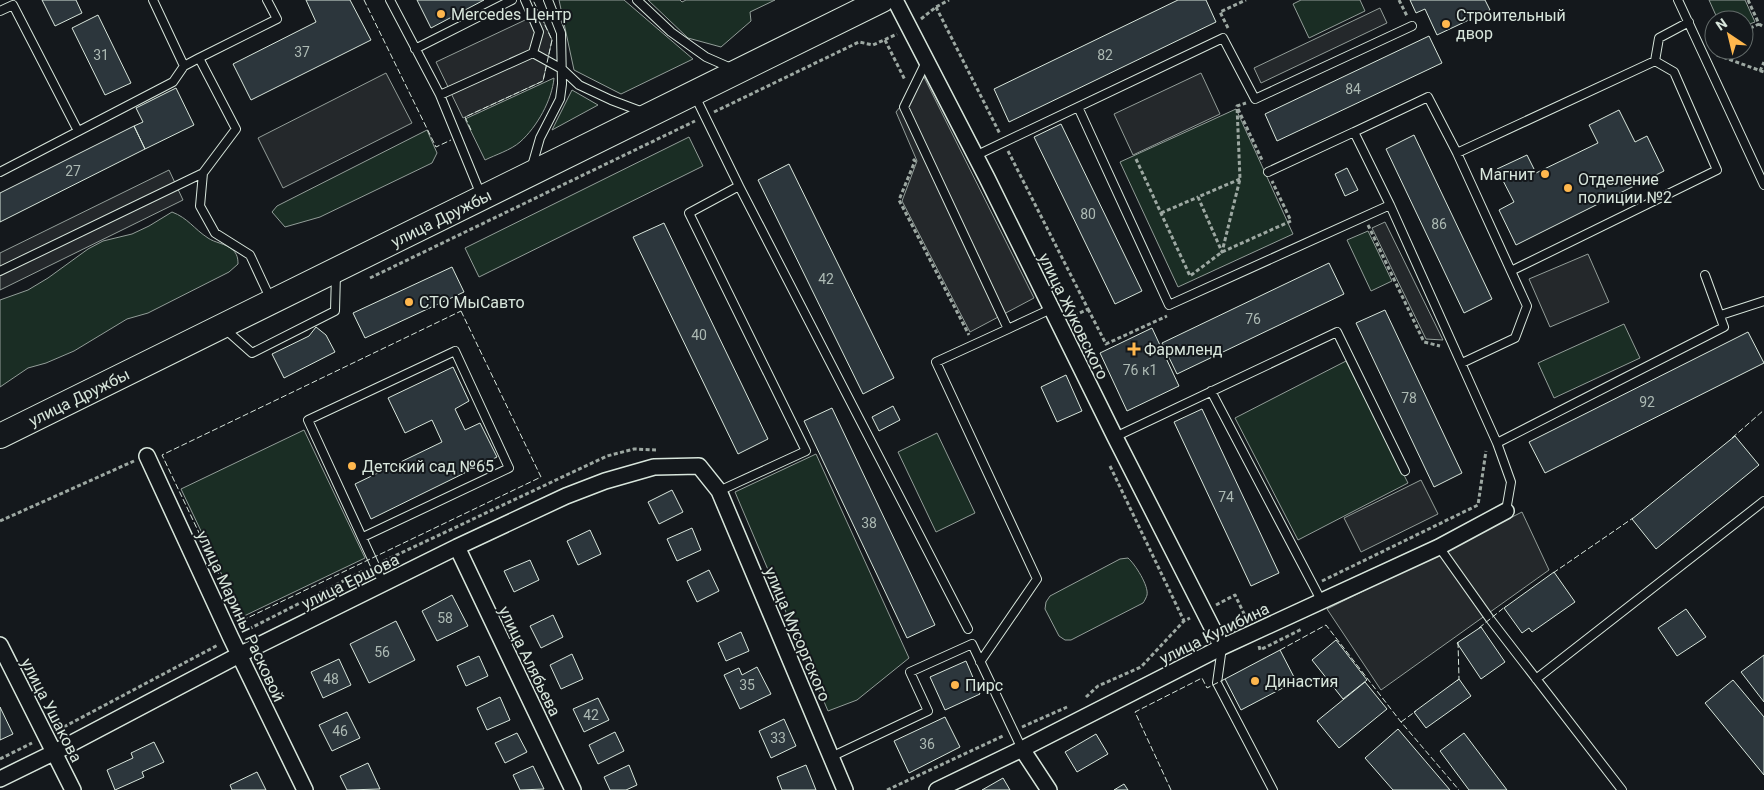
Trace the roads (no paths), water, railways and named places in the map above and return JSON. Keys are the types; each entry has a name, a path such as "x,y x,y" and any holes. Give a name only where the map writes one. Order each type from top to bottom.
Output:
{"main road":[{"name":"улица Дружбы","path":"0,436 882,0"}],"street":[{"name":"улица Жуковского","path":"895,0 975,156 1114,437 1222,647"},
{"name":"улица Марины Расковой","path":"147,456 304,790"},
{"name":"улица Ершова","path":"0,779 239,655 457,547 566,496 606,481 654,467 699,466 719,491"},
{"name":"улица Мусоргского","path":"719,491 845,790"},
{"name":"улица Кулибина","path":"938,790 1222,647 1439,547 1506,511"},
{"name":"улица Алябьева","path":"457,547 572,790"},
{"name":"улица Ушакова","path":"0,645 73,790"},
{"path":"1022,749 1049,790"}],"lane":[{"path":"153,0 184,66"},
{"path":"0,172 173,82 184,66 277,19 267,0"},
{"path":"390,0 440,95 482,197"},
{"path":"416,49 512,0"},
{"path":"440,95 533,53 539,32 525,0"},
{"path":"530,173 540,138 560,99 562,69 561,33 548,0"},
{"path":"637,0 671,32 706,57 738,71"},
{"path":"1678,0 1764,185"},
{"path":"0,12 14,5 78,131"},
{"path":"1655,61 1659,38 1689,22"},
{"path":"975,156 1223,38 1254,99 1412,26"},
{"path":"533,53 562,69 579,85 611,100 650,114"},
{"path":"0,271 203,173 236,129 199,58"},
{"path":"1456,153 1655,61"},
{"path":"1511,271 1717,170 1674,72 1655,61"},
{"path":"926,62 904,107 1008,329"},
{"path":"693,93 739,186 968,629"},
{"path":"1268,172 1428,97 1527,306 1514,338 1462,364"},
{"path":"1078,107 1169,305 1390,206"},
{"path":"1354,132 1390,206 1498,443 1511,482 1506,511"},
{"path":"203,173 200,206 215,233 250,255 272,301"},
{"path":"719,491 806,451 689,213 739,186"},
{"path":"221,326 252,352 335,311 336,269"},
{"path":"1498,443 1724,327 1705,275"},
{"path":"1721,315 1764,301"},
{"path":"980,662 1037,579 936,362 1051,309"},
{"path":"1114,437 1337,332 1405,470"},
{"path":"363,537 510,468 454,351 308,420 384,583"},
{"path":"1211,391 1322,602"},
{"path":"1536,679 1764,500"},
{"path":"1439,547 1490,619 1622,790"},
{"path":"831,757 928,711 910,672 972,644 1022,749"},
{"path":"1222,647 1217,683 1273,790"}],"place":[{"name":"Mercedes Центр","path":"441,14"},
{"name":"Строительный двор","path":"1446,24"},
{"name":"Магнит","path":"1545,174"},
{"name":"Отделение полиции №2","path":"1568,188"},
{"name":"СТО МыСавто","path":"409,302"},
{"name":"Фармленд","path":"1134,349"},
{"name":"Детский сад №65","path":"352,466"},
{"name":"Династия","path":"1255,681"},
{"name":"Пирс","path":"955,685"}]}
